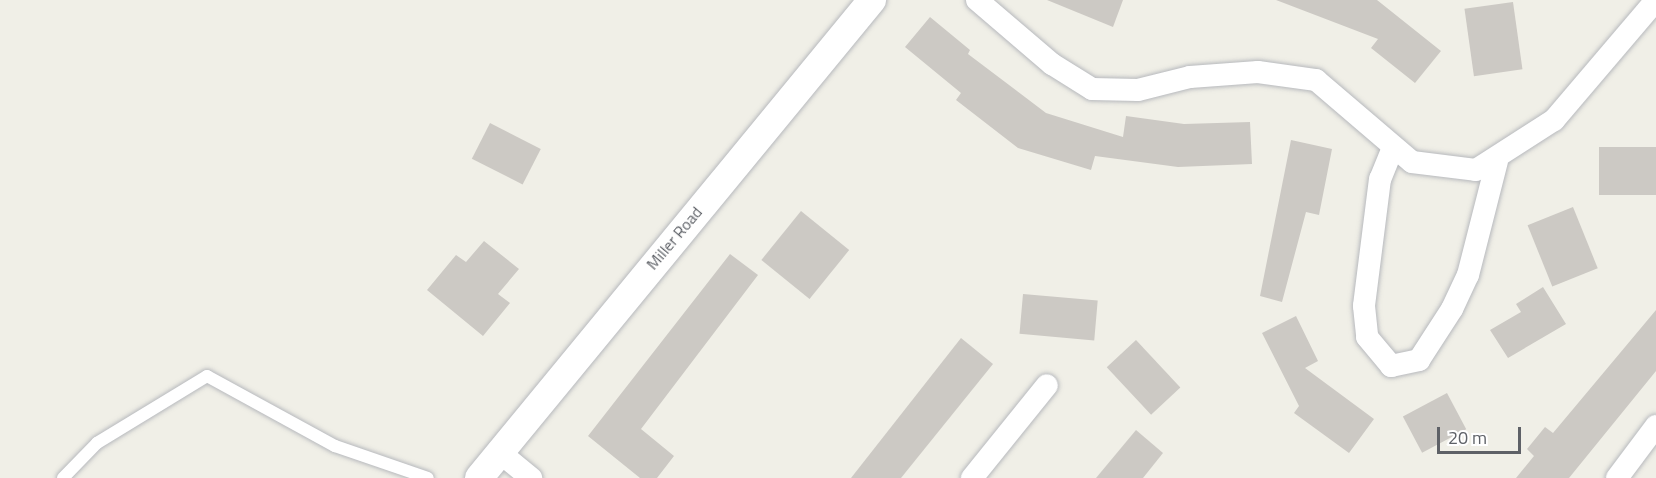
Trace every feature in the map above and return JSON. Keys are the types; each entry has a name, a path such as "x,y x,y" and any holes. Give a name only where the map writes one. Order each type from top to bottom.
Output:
{"street":[{"name":"Miller Road","path":"479,478 498,451 872,0"},
{"path":"977,0 1052,64 1092,89 1138,90 1190,77 1258,72 1316,80 1392,150 1412,162 1476,170 1497,161 1554,120 1656,0"},
{"path":"1392,150 1380,180 1365,268 1364,306 1367,337 1391,366 1419,360 1452,309 1468,275 1497,161"},
{"path":"972,478 1047,385"},
{"path":"1617,478 1656,426"},
{"path":"498,451 531,478"}],"lane":[{"path":"63,478 97,443 207,376 335,446 428,478"}],"building":[{"path":"1047,0 1123,0 1113,27"},
{"path":"1276,0 1377,0 1441,51 1415,83 1371,48 1378,39"},
{"path":"1513,2 1522,69 1474,76 1464,9"},
{"path":"930,17 970,50 968,54 1046,113 1123,137 1126,116 1184,124 1250,122 1252,164 1178,167 1095,156 1091,170 1018,148 956,100 961,93 905,47"},
{"path":"490,123 541,149 523,185 472,159"},
{"path":"1291,140 1332,149 1319,215 1306,212 1282,302 1260,296"},
{"path":"1599,147 1656,147 1656,195 1599,195"},
{"path":"1573,207 1598,268 1552,287 1528,225"},
{"path":"801,211 849,250 810,299 761,260"},
{"path":"484,241 519,269 498,294 510,303 483,336 427,290 456,255 466,262"},
{"path":"730,254 758,275 641,429 674,456 657,478 640,478 588,436"},
{"path":"1543,287 1566,324 1508,358 1490,330 1521,312 1516,304"},
{"path":"1023,294 1098,301 1094,340 1020,334"},
{"path":"1656,310 1656,371 1569,478 1516,478 1534,456 1527,449 1545,427 1553,433"},
{"path":"1296,316 1318,361 1305,368 1374,419 1349,453 1294,413 1299,406 1262,333"},
{"path":"961,338 993,364 901,478 851,478"},
{"path":"1136,340 1180,388 1151,415 1107,367"},
{"path":"1447,393 1466,429 1422,453 1403,416"},
{"path":"1136,430 1163,453 1143,478 1096,478"}]}
